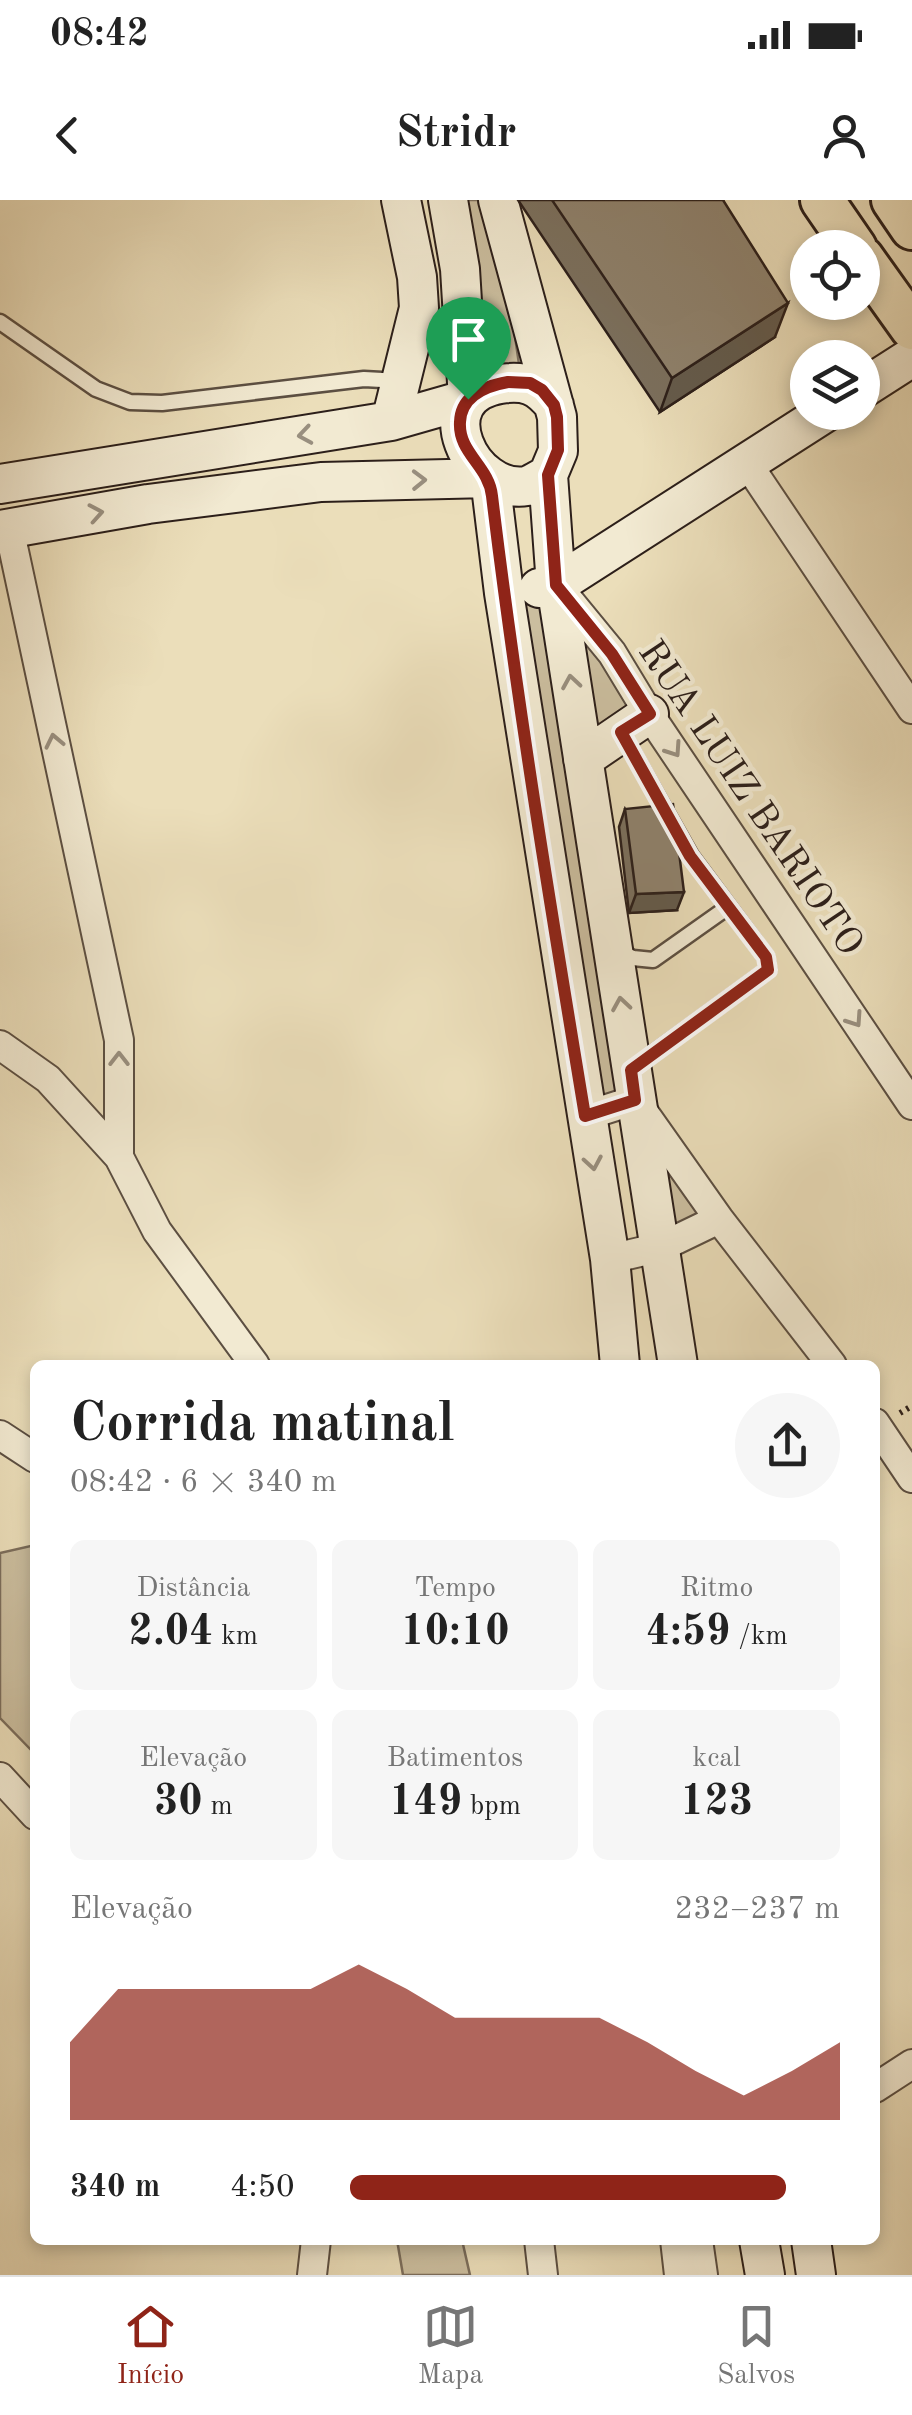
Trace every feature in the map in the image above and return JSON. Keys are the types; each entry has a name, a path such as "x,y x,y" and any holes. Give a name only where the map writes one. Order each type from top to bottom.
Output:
{"main road":[{"path":"822,200 843,230"},
{"path":"893,200 912,228"},
{"path":"880,283 912,328"}],"street":[{"path":"391,421 418,308 417,278 401,200"},
{"path":"448,200 460,270 468,399 460,416 460,432 468,452 490,478 504,593 610,1258 620,1360"},
{"path":"498,200 554,405 558,450 548,475 556,585 677,1360"},
{"path":"880,377 912,357"},
{"path":"0,484 391,421 468,399 490,386 530,383 554,405"},
{"path":"504,593 556,585 798,430"},
{"path":"747,463 912,709"},
{"path":"118,1157 118,1040 4,529 148,504 321,482 490,478 527,486 548,475"},
{"name":"RUA LUIZ BARIOTO","path":"556,585 612,654 635,723 912,1105"},
{"path":"583,759 635,723"},
{"path":"0,1045 48,1079 118,1157 157,1231 251,1360"},
{"path":"585,1116 633,1085"},
{"path":"633,1085 719,1219 828,1360"},
{"path":"610,1258 661,1247 719,1219"},
{"path":"880,1430 912,1478"},
{"path":"0,1435 30,1455"},
{"path":"0,1777 30,1810"},
{"path":"880,2085 912,2064"},
{"path":"312,2275 315,2245"},
{"path":"539,2245 542,2275"},
{"path":"676,2245 679,2275"},
{"path":"699,2245 703,2275"},
{"path":"761,2245 765,2275"},
{"path":"812,2245 816,2275"}],"lane":[{"path":"0,322 96,389 130,402 162,403 364,378 401,381"},
{"path":"633,1085 768,970 766,957 690,856 635,723"},
{"path":"612,950 653,960 728,907"}],"shaded area":[{"path":"451,200 495,200 519,364 479,369"},
{"path":"553,590 631,1098 587,1111 508,596"},
{"path":"562,596 645,712 585,753"},
{"path":"642,1115 713,1217 663,1242"},
{"path":"30,1546 30,1749 0,1718 0,1553"},
{"path":"398,2245 463,2245 470,2275 403,2275"}],"building":[{"path":"552,200 723,200 788,303 672,378"},
{"path":"673,804 684,892 636,894 625,809"}],"route":[{"path":"530,383 554,405 558,450 548,475 556,585 612,654 650,714 621,732 690,856 766,957 768,970 631,1070 635,1100 585,1116 504,593 490,478 468,452 460,432 460,416 468,399 490,386 530,383"}]}
